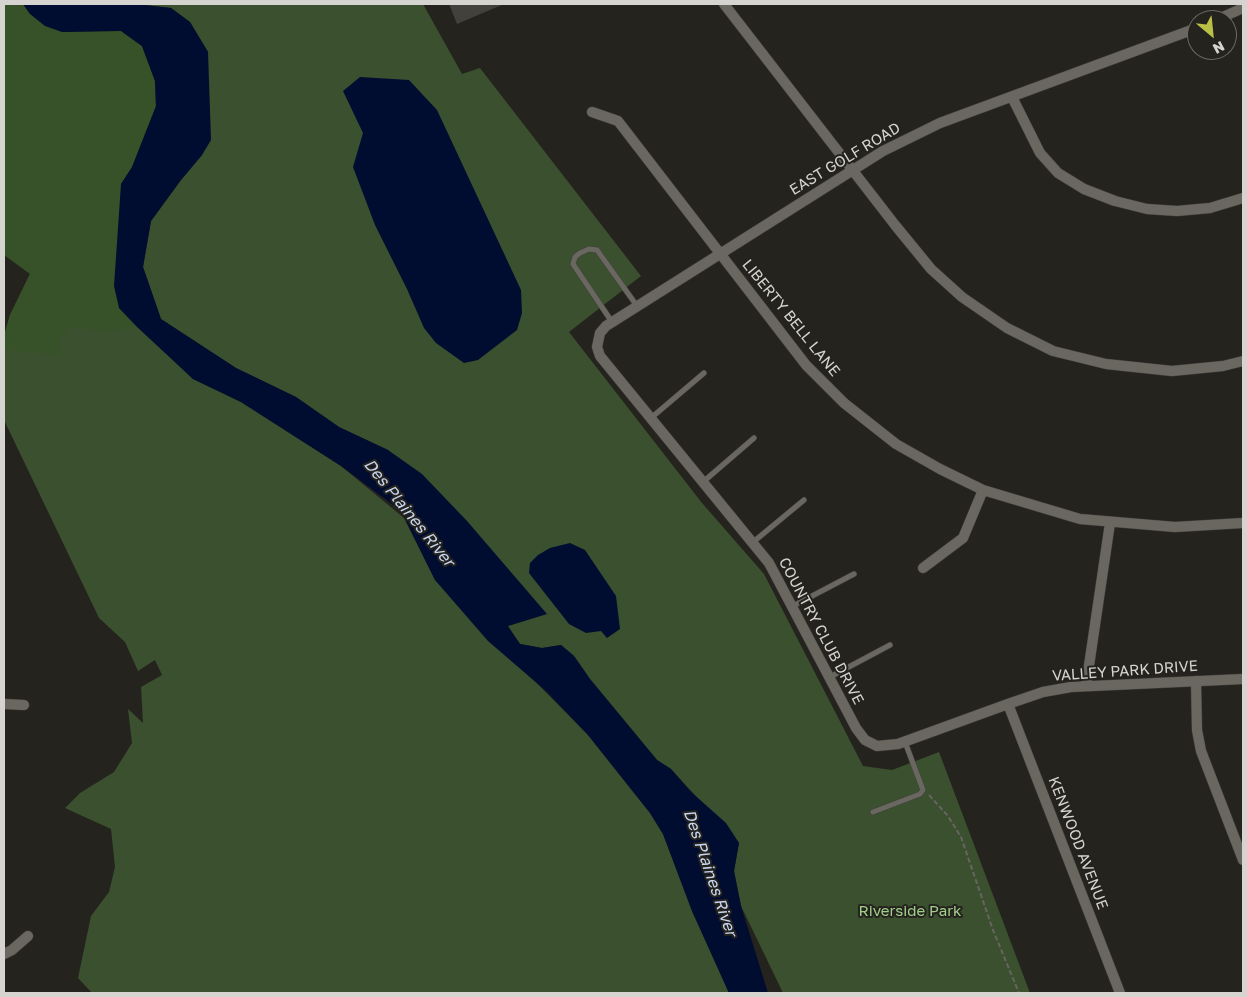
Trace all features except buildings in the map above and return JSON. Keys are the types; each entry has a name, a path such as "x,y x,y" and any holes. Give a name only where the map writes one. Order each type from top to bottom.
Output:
{"street":[{"path":"724,4 925,261 962,297 1007,328 1053,351 1106,364 1172,371 1223,366 1243,361"},
{"name":"EAST GOLF ROAD","path":"632,395 600,356 597,347 600,333 612,322 883,151 940,123 1187,32"},
{"path":"1012,98 1040,153 1058,173 1084,189 1115,202 1147,209 1177,211 1210,208 1243,198"},
{"name":"LIBERTY BELL LANE","path":"592,112 618,121 806,365 844,403 896,444 983,490 1080,520 1175,527 1243,523"},
{"name":"COUNTRY CLUB DRIVE","path":"632,395 769,564 793,606 856,728 866,740 877,746 902,743"},
{"path":"923,568 962,538 983,490"},
{"path":"1086,686 1110,523"},
{"name":"VALLEY PARK DRIVE","path":"902,743 1043,692 1086,686 1243,679"},
{"path":"1196,681 1197,730 1201,751 1243,860"},
{"path":"4,704 24,705"},
{"name":"KENWOOD AVENUE","path":"1008,704 1120,993"},
{"path":"4,954 12,950 28,936"}],"lane":[{"path":"612,322 573,264 575,257 580,253 589,249 597,250 637,306"},
{"path":"650,418 704,373"},
{"path":"702,483 754,438"},
{"path":"752,543 804,500"},
{"path":"793,606 854,574"},
{"path":"830,677 890,645"},
{"path":"873,812 920,794 923,790 902,743"}],"path":[{"path":"923,790 948,816 961,837 993,930 1020,993"}],"green space":[{"path":"4,4 23,4 30,14 62,32 121,31 142,46 155,81 156,106 132,167 121,184 119,308 136,326 106,332 72,326 60,338 58,355 4,349 4,336 10,315 30,274 4,255"},
{"name":"Riverside Park","path":"136,4 423,4 462,74 480,68 641,276 569,332 702,503 764,574 863,766 892,770 939,752 1030,993 783,993 741,906 734,871 739,843 671,769 657,760 590,679 574,656 561,645 542,648 520,644 507,626 546,614 388,450 339,427 296,397 236,368 161,319 143,267 151,221 202,155 208,105 208,52 190,22 171,8"},
{"path":"30,14 45,26 62,32 121,31 156,106 132,167 121,184 119,308 193,379 241,402 341,466 404,518 435,580 588,735 650,813 663,834 692,911 729,993 92,993 78,978 91,916 109,892 115,867 111,829 65,808 80,793 114,772 132,743 128,709 143,723 141,687 162,675 155,660 138,671 125,642 99,618 4,420 4,336 10,315 30,274"}],"water":[{"name":"Des Plaines River","path":"23,4 136,4 171,8 190,22 208,52 211,140 202,155 151,221 143,267 161,319 236,368 296,397 339,427 388,450 422,474 467,521 547,614 508,626 520,644 542,648 561,645 574,656 590,679 657,760 671,769 690,791 726,823 739,843 734,871 741,906 768,993 729,993 692,911 663,834 650,813 588,735 546,691 488,641 435,580 401,511 341,466 241,402 193,379 119,308 114,286 121,184 132,167 156,106 155,81 142,46 121,31 62,32 45,26 30,14"},
{"path":"360,77 409,80 437,110 521,290 522,313 517,330 478,360 464,363 436,343 424,328 375,225 353,167 363,133 343,91"},
{"path":"570,543 585,550 616,596 620,629 607,638 601,631 586,633 569,624 529,573 530,563 538,555 550,548"}]}
